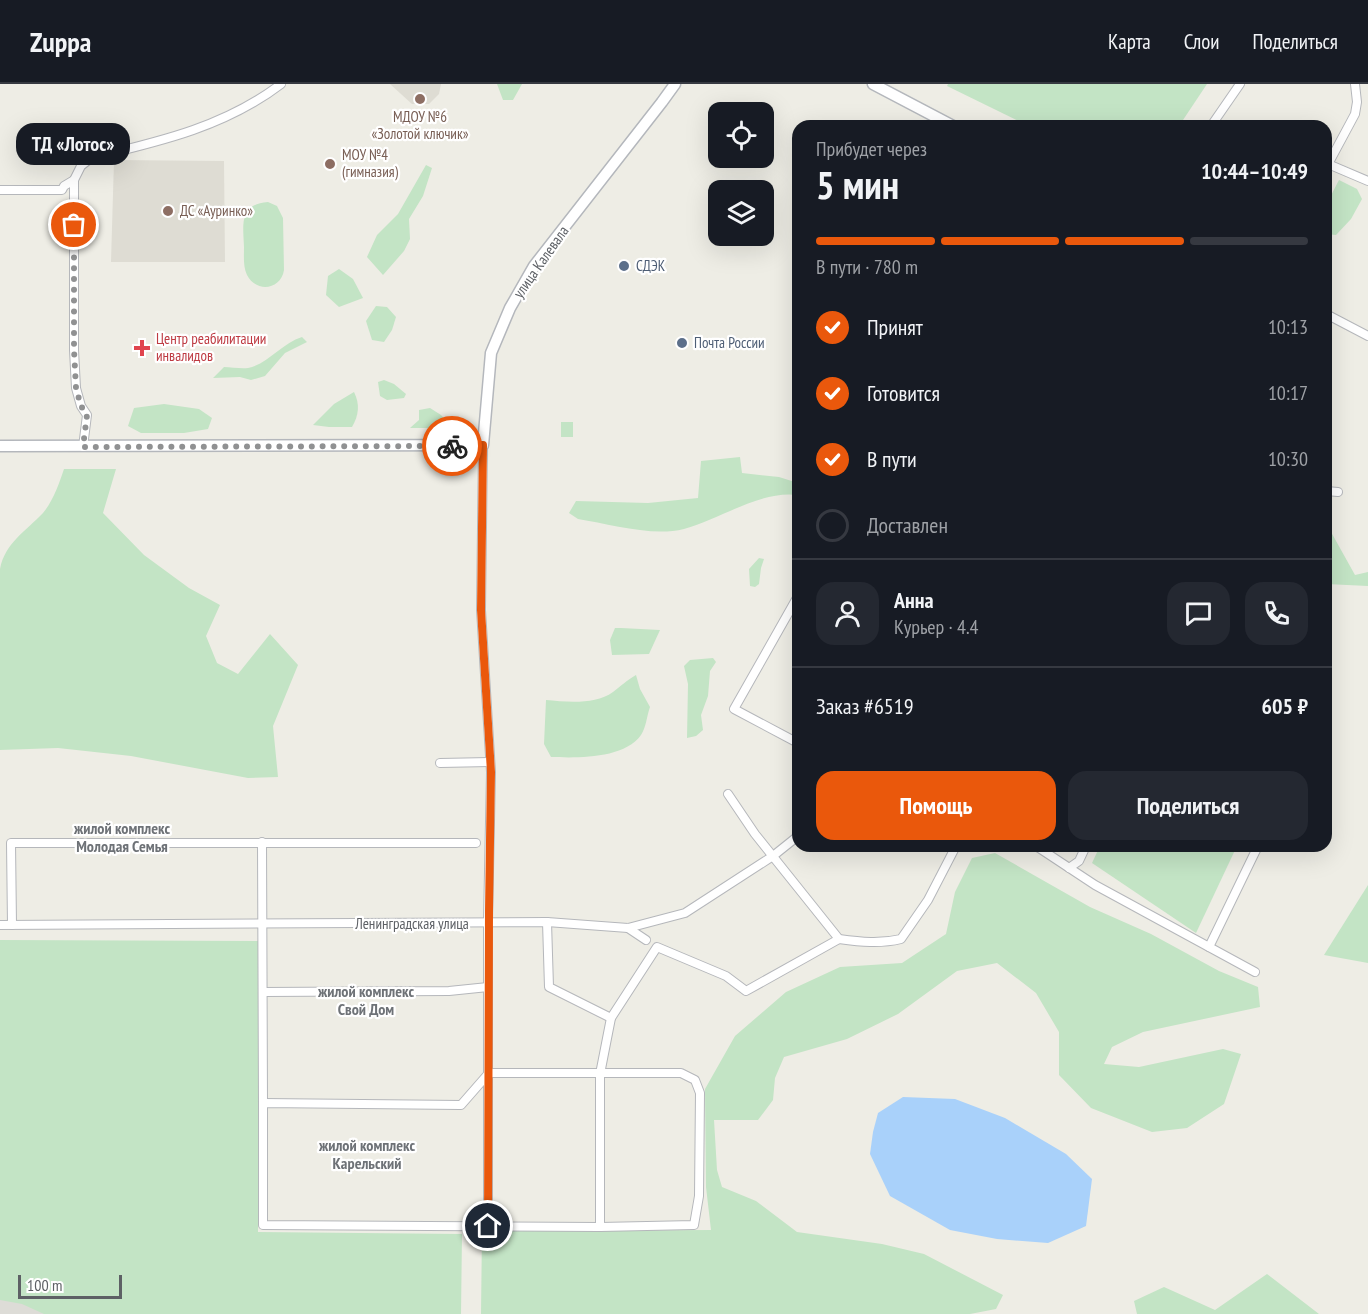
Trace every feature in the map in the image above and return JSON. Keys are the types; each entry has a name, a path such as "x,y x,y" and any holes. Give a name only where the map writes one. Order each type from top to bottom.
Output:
{"main road":[{"name":"улица Калевала","path":"483,445 491,353 510,308 534,266 675,84"},
{"path":"873,84 942,120"},
{"path":"0,446 483,445"}],"street":[{"path":"83,447 87,415 81,406 76,388 74,350 74,180 81,166 91,158 170,138 215,123 281,84"},
{"path":"1215,120 1240,84"},
{"path":"1332,157 1355,114 1357,102 1355,84"},
{"path":"1332,168 1368,181"},
{"path":"0,190 62,190 74,180"},
{"path":"1332,317 1368,336"},
{"name":"улица Калевала","path":"483,445 481,610 490,762 488,1226"},
{"path":"1332,492 1338,492"},
{"path":"792,607 734,709 792,740"},
{"path":"440,763 490,762"},
{"path":"728,794 755,834 839,939"},
{"path":"262,842 263,1225 600,1227 694,1225 699,1196 700,1093 695,1080 681,1073 489,1073 461,1105 263,1103"},
{"name":"Ленинградская улица","path":"0,925 547,922 628,928 685,913 792,842"},
{"path":"12,925 11,843 476,843 489,846"},
{"path":"600,1227 600,1074 611,1018 657,947 726,976 746,991 839,939 863,943 901,939 928,900 953,852"},
{"path":"1045,852 1095,885 1255,972"},
{"path":"1069,868 1079,861 1083,852"},
{"path":"1209,947 1255,852"},
{"path":"547,922 549,987 611,1018"},
{"path":"628,928 646,940"},
{"path":"263,992 449,991 488,987"}],"shaded area":[{"name":"МДОУ №6 «Золотой ключик»","path":"390,84 441,84 439,94 429,104 412,104"},
{"name":"ДС «Ауринко»","path":"114,160 224,161 225,262 111,262"},
{"path":"0,1298 19,1299 55,1314 0,1314"}],"green space":[{"path":"497,84 522,84 513,100 503,100"},
{"path":"948,84 1207,84 1183,120 1017,120 947,86"},
{"path":"426,165 432,168 423,196 409,219 410,239 404,251 383,275 367,257 377,235 398,214"},
{"path":"1339,180 1357,189 1362,199 1351,219 1336,235 1332,235 1332,193"},
{"path":"268,202 277,206 283,218 284,270 278,282 262,287 251,281 246,272 244,223 247,211"},
{"path":"339,269 353,279 363,298 339,307 326,295 328,276"},
{"path":"376,306 387,307 396,317 392,330 384,342 372,340 366,321"},
{"path":"302,337 307,342 285,353 265,376 251,380 240,377 213,378 224,367 255,366"},
{"path":"384,380 394,384 406,394 404,398 387,400 380,396 378,382"},
{"path":"354,392 358,410 352,427 313,425 334,404"},
{"path":"164,404 199,409 212,418 208,429 184,433 141,433 128,426 134,408"},
{"path":"430,408 447,422 447,428 410,428 419,420 419,410"},
{"path":"561,422 573,422 573,437 561,437"},
{"path":"740,457 742,473 779,477 792,481 792,495 755,501 698,524 672,531 645,531 578,519 569,513 576,501 648,503 698,498 701,461"},
{"path":"64,469 116,469 103,513 144,555 189,588 220,605 206,636 217,663 238,674 270,634 298,665 273,726 278,777 248,778 131,756 58,748 0,750 0,569 11,545 47,508"},
{"path":"1332,534 1355,575 1368,572 1368,586 1332,584"},
{"path":"759,558 764,559 759,584 755,587 750,586 749,569"},
{"path":"615,628 660,630 649,654 612,655 610,640"},
{"path":"713,658 716,662 710,671 708,696 701,715 703,730 696,736 687,738 688,684 684,666 690,660"},
{"path":"636,675 640,689 650,707 643,732 633,743 612,753 551,757 544,744 546,700 581,702 598,699 613,692"},
{"path":"1097,852 1234,852 1196,933 1092,863"},
{"path":"995,853 1090,907 1151,934 1219,971 1258,987 1260,1007 1143,1032 1112,1047 1104,1064 1139,1067 1223,1049 1241,1054 1224,1104 1187,1128 1152,1132 1091,1108 1059,1075 1059,1032 1036,993 997,963 957,971 898,1014 847,1039 784,1057 775,1078 773,1100 758,1120 714,1120 717,1170 722,1187 756,1201 797,1232 882,1244 924,1254 1003,1295 996,1309 970,1314 481,1314 482,1231 711,1230 706,1187 705,1089 735,1036 786,992 840,967 902,963 946,934 955,892 972,858"},
{"path":"1368,885 1368,963 1324,955"},
{"path":"0,940 258,941 258,1232 462,1234 461,1314 44,1314 22,1304 0,1300"},
{"path":"1267,1274 1319,1314 1137,1314 1134,1301 1164,1287 1215,1310"}],"water":[{"path":"903,1097 955,1099 1005,1118 1066,1154 1092,1179 1086,1226 1048,1243 997,1239 950,1230 890,1196 870,1154 878,1113"}],"way so far":[{"path":"74,225 73,306 76,388 81,406 87,415 83,447 452,446"}],"place":[{"name":"МДОУ №6 «Золотой ключик»","path":"420,99"},
{"name":"МОУ №4 (гимназия)","path":"330,164"},
{"name":"ДС «Ауринко»","path":"168,211"},
{"name":"ТД «Лотос»","path":"74,225"},
{"name":"СДЭК","path":"624,266"},
{"name":"Почта России","path":"682,343"},
{"name":"Центр реабилитации инвалидов","path":"142,348"}],"district":[{"name":"жилой комплекс Молодая Семья","path":"122,837"},
{"name":"жилой комплекс Свой Дом","path":"366,1000"},
{"name":"жилой комплекс Карельский","path":"367,1154"}],"route":[{"path":"452,446 483,445 481,610 485,642 486,712 491,772 488,1226"}]}
